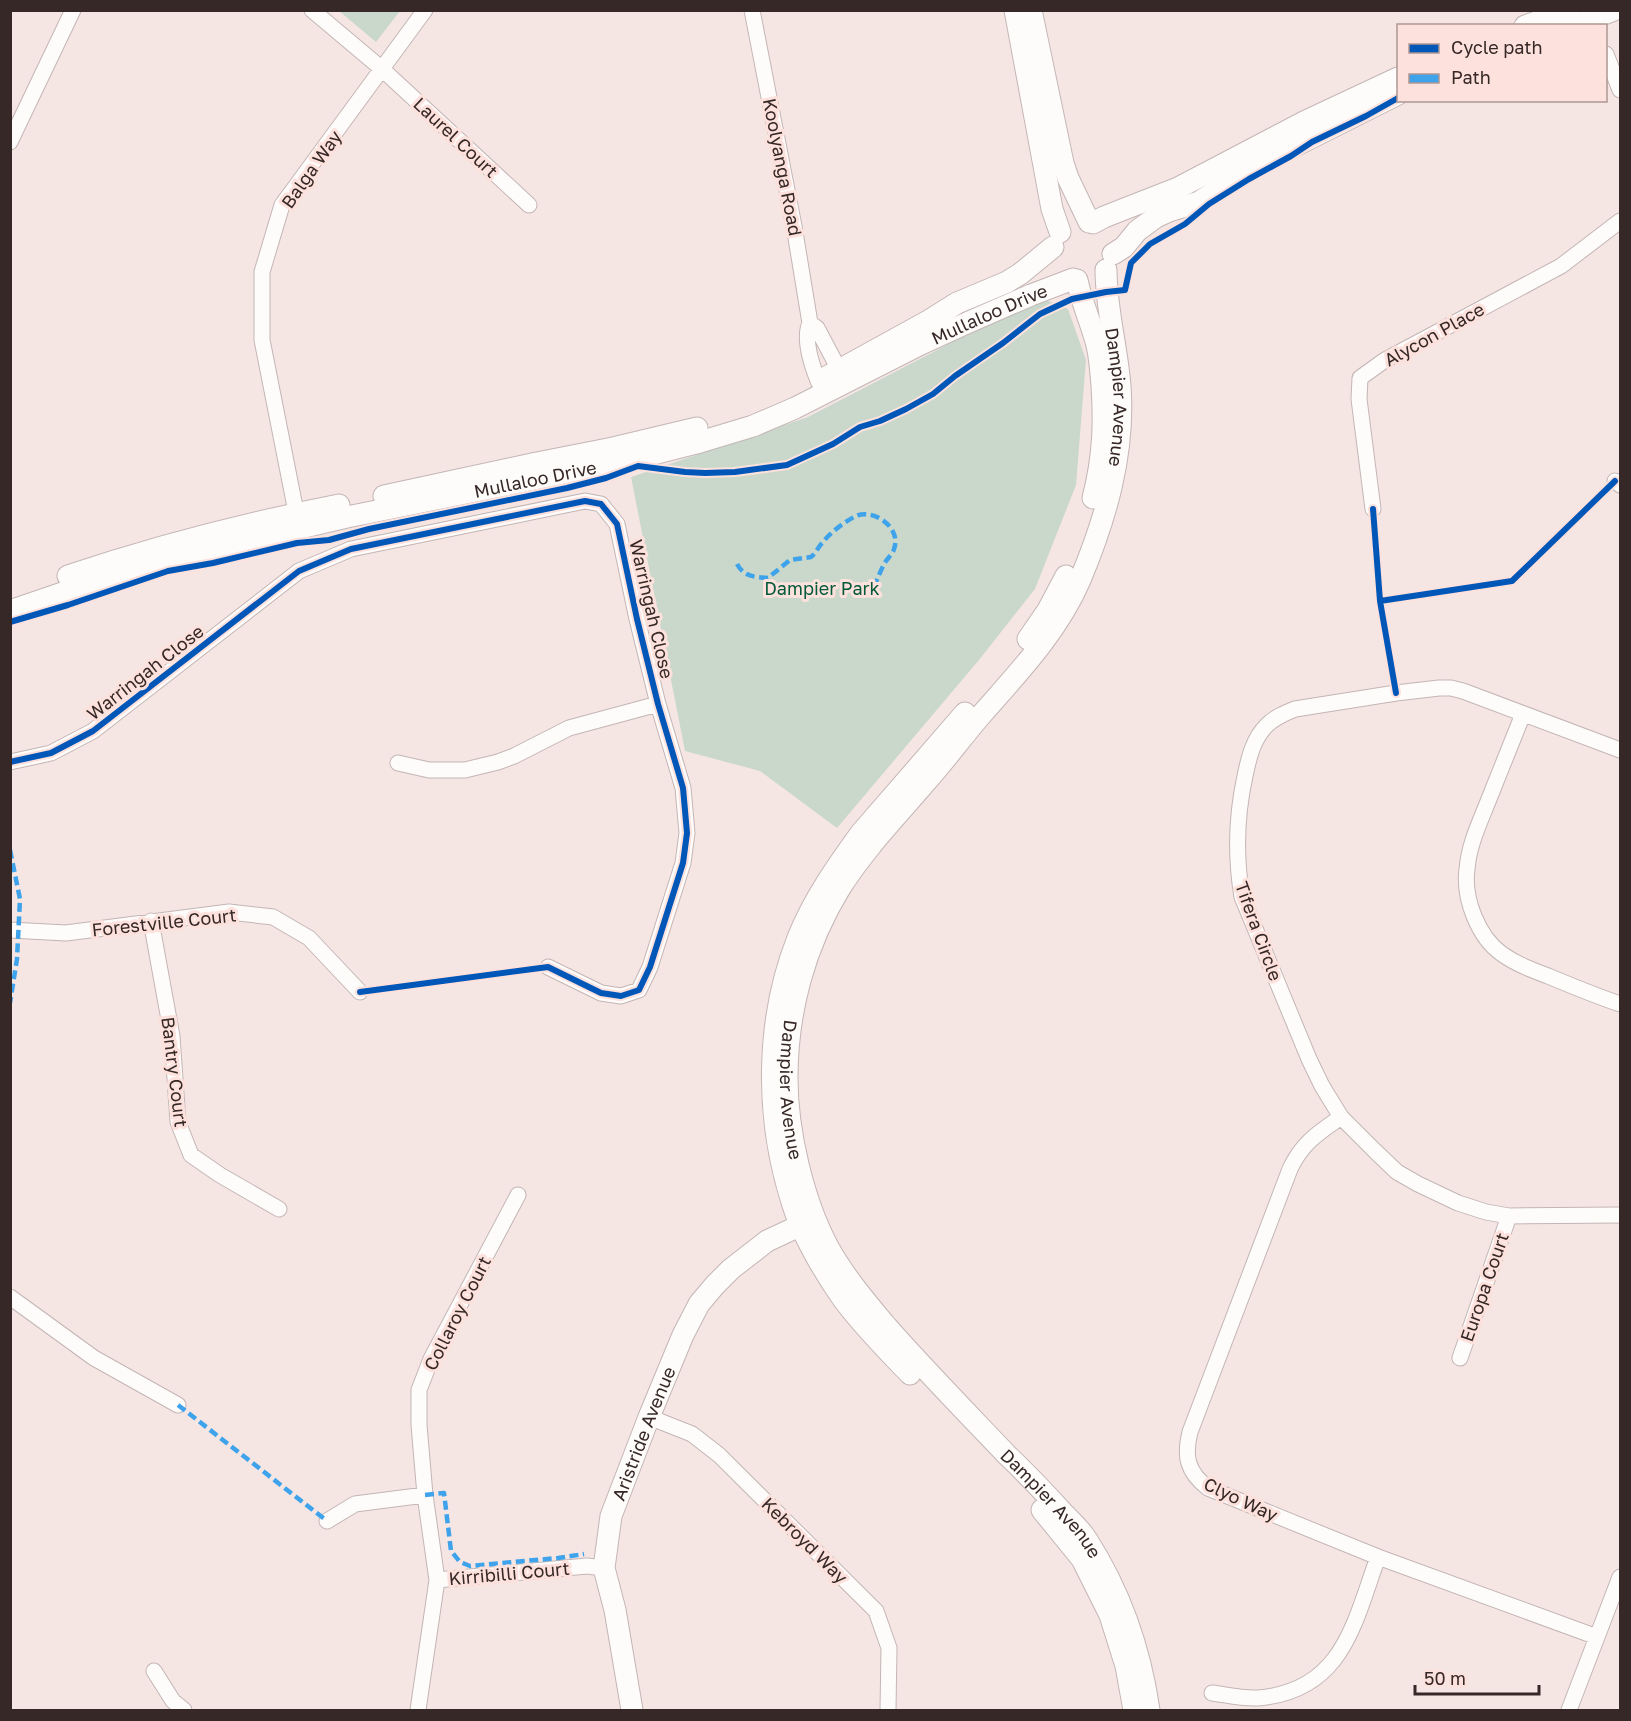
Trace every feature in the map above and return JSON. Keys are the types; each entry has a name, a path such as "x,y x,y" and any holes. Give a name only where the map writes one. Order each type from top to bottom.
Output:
{"main road":[{"path":"1015,10 1057,240 1054,259 1065,276 1075,280 1091,280 1099,276 1137,231 1156,217 1199,202 1247,170 1397,95"},
{"path":"1031,10 1063,163 1068,178 1091,223 1103,229 1112,242 1109,262"},
{"path":"1530,24 1569,10"},
{"path":"1578,24 1614,10"},
{"path":"1057,240 1073,223 1091,223 1178,188 1304,122 1397,78"},
{"name":"Mullaloo Drive","path":"10,596 137,553 250,523 298,521 633,459 753,426 795,408 821,387 957,303 1007,282 1020,274 1057,240"},
{"name":"Dampier Avenue","path":"1109,262 1106,292 1120,386 1121,437 1115,474 1096,538 1079,582 1063,614 1034,654 880,833 841,887 808,954 792,1012 787,1080 793,1139 806,1192 808,1221 817,1256 844,1300 906,1370 1042,1509 1082,1559 1110,1615 1131,1686 1134,1710"},
{"name":"Mullaloo Drive","path":"842,376 1031,295 1075,280"},
{"name":"Dampier Avenue","path":"1075,280 1099,354 1104,420 1100,470 1090,511 1075,555 1048,610 1022,647 884,806 846,854 814,904 798,938 784,980 775,1027 772,1093 783,1170 792,1204 808,1221 868,1304 911,1355 1085,1536 1125,1614 1140,1660 1149,1710"},
{"name":"Mullaloo Drive","path":"10,611 152,565 240,542 298,521"},
{"name":"Aristride Avenue","path":"632,1710 615,1610 604,1568 611,1516 683,1335 699,1305 715,1285 750,1254 767,1241 808,1221"}],"street":[{"path":"10,142 74,10"},
{"name":"Laurel Court","path":"312,10 382,69 529,205"},
{"name":"Balga Way","path":"298,521 262,340 262,272 282,205 425,10"},
{"name":"Koolyanga Road","path":"752,10 794,225 810,323 807,330 808,345 821,387"},
{"path":"1607,59 1620,90"},
{"name":"Alycon Place","path":"1373,509 1358,392 1360,378 1385,360 1560,266 1620,222"},
{"name":"Koolyanga Road","path":"810,323 817,328 842,376"},
{"name":"Warringah Close","path":"10,762 51,753 93,731 299,571 351,549 585,501 601,504 617,524 637,619 682,788 687,833 682,863 650,967 639,990 621,996 601,993 548,967"},
{"name":"Tifera Circle","path":"1620,750 1451,688 1396,693 1295,710 1280,715 1258,735 1252,748 1237,821 1237,856 1242,897 1309,1059 1341,1117 1397,1172 1458,1203 1486,1212 1509,1216 1620,1215"},
{"path":"398,763 429,770 465,770 514,756 569,728 658,704"},
{"path":"1523,714 1468,857 1467,889 1472,909 1490,944 1502,954 1520,965 1620,1004"},
{"name":"Forestville Court","path":"10,930 66,933 229,912 273,917 309,938 360,992"},
{"name":"Bantry Court","path":"151,921 172,1036 178,1122 191,1155 220,1176 279,1209"},
{"name":"Clyo Way","path":"1341,1117 1306,1143 1290,1169 1190,1432 1187,1460 1198,1480 1208,1488 1378,1557 1597,1636"},
{"name":"Collaroy Court","path":"437,1580 418,1425 419,1390 430,1359 518,1195"},
{"name":"Europa Court","path":"1460,1358 1509,1216"},
{"path":"10,1297 94,1358 178,1405"},
{"name":"Kebroyd Way","path":"649,1417 692,1434 719,1455 876,1611 889,1648 888,1710"},
{"path":"327,1521 355,1504 425,1495"},
{"path":"1212,1693 1258,1698 1291,1691 1314,1679 1333,1662 1347,1641 1378,1557"},
{"name":"Kirribilli Court","path":"418,1710 437,1580 587,1566 604,1568"},
{"path":"1569,1710 1620,1577"},
{"path":"154,1671 173,1701 184,1710"}],"green space":[{"path":"339,11 400,11 376,42"},
{"name":"Dampier Park","path":"1039,297 1068,309 1086,360 1076,485 1035,589 979,660 837,828 760,771 685,751 631,477 808,417"}],"marked path":[{"path":"737,564 746,574 768,578 790,560 811,557 821,544 847,521 863,514 871,515 878,517 890,527 895,541 893,550 876,582"},
{"path":"10,850 20,899 17,959 10,1003"},
{"path":"178,1405 327,1521"},
{"path":"425,1495 444,1493 451,1551 460,1562 470,1566 584,1554"}],"cycle path":[{"path":"10,622 168,571 297,543 329,540 369,529 567,488 606,478 638,466 705,473 735,472 787,465 833,444 860,427 880,421 933,394 1040,314 1072,299 1125,290 1131,263 1150,244 1185,224 1209,204 1249,179 1312,142 1397,99"},
{"path":"1380,601 1512,581 1615,481"},
{"path":"10,762 51,753 93,731 299,571 351,549 585,501 601,504 617,524 658,704 683,788 687,833 683,863 650,967 639,990 621,996 601,993 548,967 360,992"},
{"path":"1373,509 1380,601 1396,693"}]}
